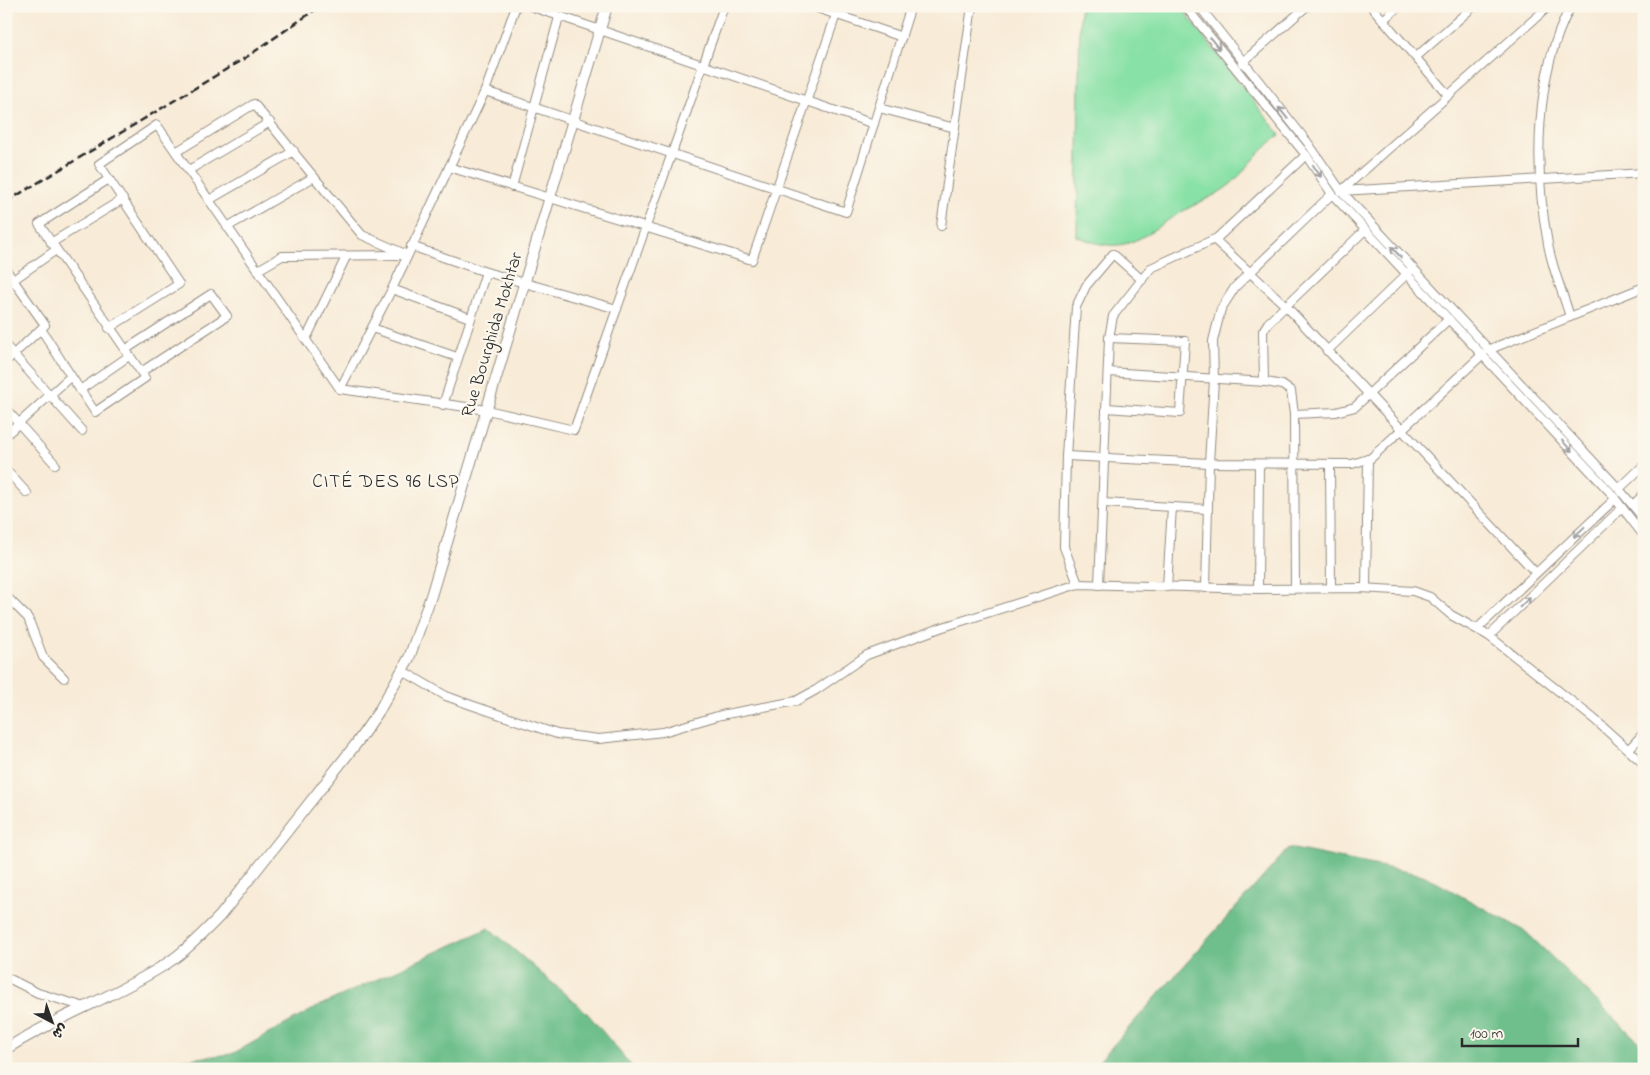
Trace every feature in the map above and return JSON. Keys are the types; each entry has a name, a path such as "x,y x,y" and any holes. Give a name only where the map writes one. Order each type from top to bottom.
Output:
{"main road":[{"name":"Rue Bourghida Mokhtar","path":"6,1049 166,964 201,936 220,916 356,744 403,671 423,620 526,284 607,6"}],"street":[{"path":"340,389 392,289 485,91 516,6"},
{"path":"530,6 600,32 874,124"},
{"path":"109,328 179,284 99,164 157,125 340,389 487,410 574,430 724,6"},
{"path":"811,6 902,37"},
{"path":"449,167 752,260 839,6"},
{"path":"485,91 846,212 911,6"},
{"path":"941,226 972,6"},
{"path":"1185,6 1306,155 1332,194 1365,230 1410,272 1619,489 1644,519"},
{"path":"1199,6 1242,63 1308,143 1342,192 1449,319 1486,352 1615,499 1644,536"},
{"path":"1242,63 1307,6"},
{"path":"1371,6 1448,95"},
{"path":"1383,20 1399,6"},
{"path":"1416,57 1474,6"},
{"path":"1342,192 1549,6"},
{"path":"1570,317 1548,245 1540,179 1540,119 1550,63 1571,6"},
{"path":"512,187 560,17"},
{"path":"176,152 254,104 362,235 407,255"},
{"path":"879,108 955,128"},
{"path":"188,170 270,122"},
{"path":"209,200 294,151"},
{"path":"1099,585 1109,338 1113,316 1152,268 1215,240 1306,155"},
{"path":"1342,192 1644,173"},
{"path":"227,227 314,177"},
{"path":"41,329 95,412 145,378 39,224 109,179"},
{"path":"1206,588 1207,509 1214,380 1213,341 1221,309 1235,287 1249,272 1332,194"},
{"path":"6,285 54,247 123,199"},
{"path":"1264,382 1263,331 1268,323 1365,230"},
{"path":"1215,240 1286,306 1536,573"},
{"path":"411,246 486,272 617,309"},
{"path":"1078,584 1064,547 1066,456 1076,308 1086,286 1113,254 1142,280"},
{"path":"258,270 282,256 407,255"},
{"path":"306,339 346,256"},
{"path":"6,270 45,325 6,361"},
{"path":"443,405 486,272"},
{"path":"1327,351 1410,272"},
{"path":"1066,456 1104,456 1209,463 1352,464 1368,459 1486,352 1644,287"},
{"path":"392,289 470,318"},
{"path":"80,390 127,353 211,294 227,316 141,372"},
{"path":"1294,414 1350,410 1356,407 1449,319"},
{"path":"372,328 458,357"},
{"path":"1106,408 1180,413 1185,341 1109,338"},
{"path":"6,346 51,394 82,431"},
{"path":"1108,372 1264,382 1282,385 1291,391 1294,414 1295,588"},
{"path":"6,435 70,376"},
{"path":"6,409 55,464"},
{"path":"1366,588 1368,459"},
{"path":"1258,589 1259,464"},
{"path":"1330,464 1330,588"},
{"path":"1619,489 1644,465"},
{"path":"6,470 27,493"},
{"path":"1633,505 1644,494"},
{"path":"1478,628 1615,499"},
{"path":"1103,503 1207,509"},
{"path":"1167,587 1172,507"},
{"path":"1489,636 1622,508"},
{"path":"403,671 446,696 557,734 600,739 663,732 721,715 796,701 816,690 867,655 940,628 1078,584 1258,589 1366,588 1423,594 1430,597 1452,615 1478,628 1489,636 1629,749 1644,764"},
{"path":"6,596 28,618 43,658 64,678"},
{"path":"1629,749 1644,734"},
{"path":"6,976 38,993 86,1008"}],"green space":[{"path":"1080,6 1180,6 1280,135 1227,187 1171,218 1147,234 1124,244 1095,243 1077,236"},
{"path":"1289,848 1423,875 1525,931 1644,1047 1644,1069 1092,1069"},
{"path":"489,928 587,1013 634,1069 164,1069 178,1060 232,1054 321,1005"}],"railway":[{"path":"6,202 245,58 321,6"}],"district":[{"name":"CITÉ DES 96 LSP","path":"386,482"}]}
